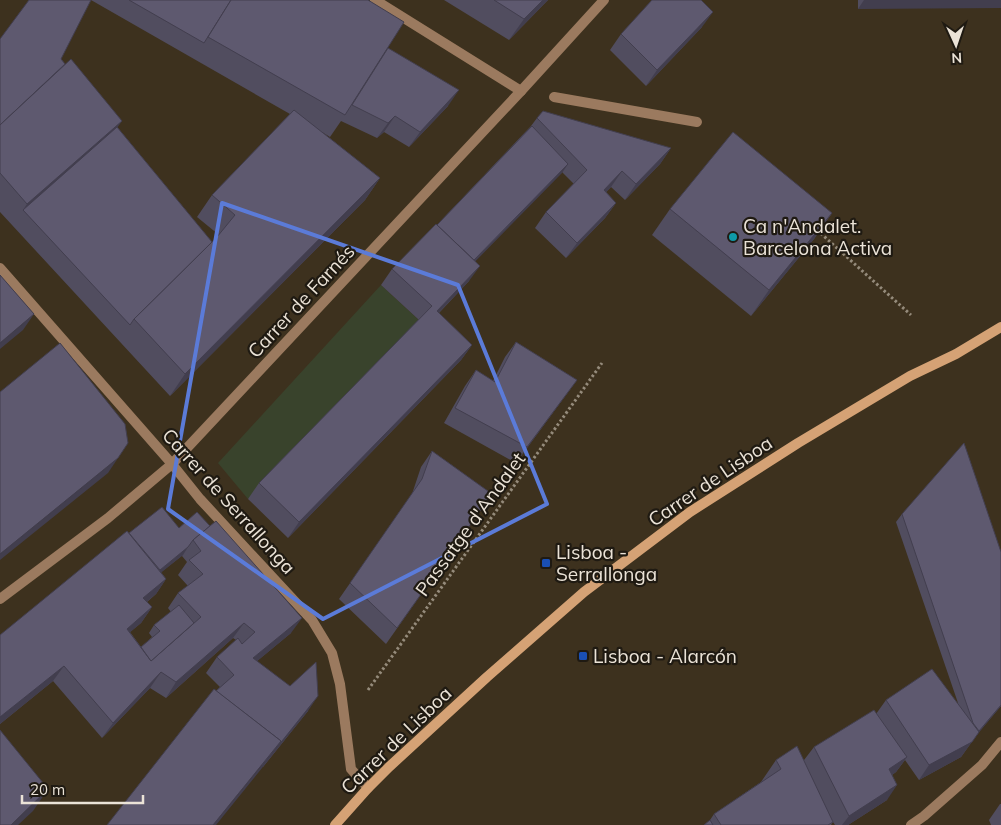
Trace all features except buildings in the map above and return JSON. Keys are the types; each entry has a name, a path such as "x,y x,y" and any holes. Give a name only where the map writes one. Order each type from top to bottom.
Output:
{"street":[{"path":"375,0 521,91"},
{"name":"Carrer de Farnés","path":"0,599 108,518 172,464 604,0"},
{"path":"554,97 697,122"},
{"name":"Carrer de Serrallonga","path":"0,268 172,464 200,499 312,620 332,653 340,684 351,769 368,788"},
{"name":"Carrer de Lisboa","path":"335,825 368,788 584,592 690,512 798,443 910,376 956,354 1001,327"},
{"path":"911,825 924,816 982,765 1001,742"}],"path":[{"path":"815,228 911,315"},
{"name":"Passatge d'Andalet","path":"366,692 602,363"}],"highlighted area":[{"path":"222,203 458,285 547,504 323,619 168,509"}],"green space":[{"path":"381,285 421,322 248,499 218,463"}],"place":[{"name":"Ca n'Andalet. Barcelona Activa","path":"733,237"},
{"name":"Lisboa - Serrallonga","path":"546,563"},
{"name":"Lisboa - Alarcón","path":"583,656"}]}
